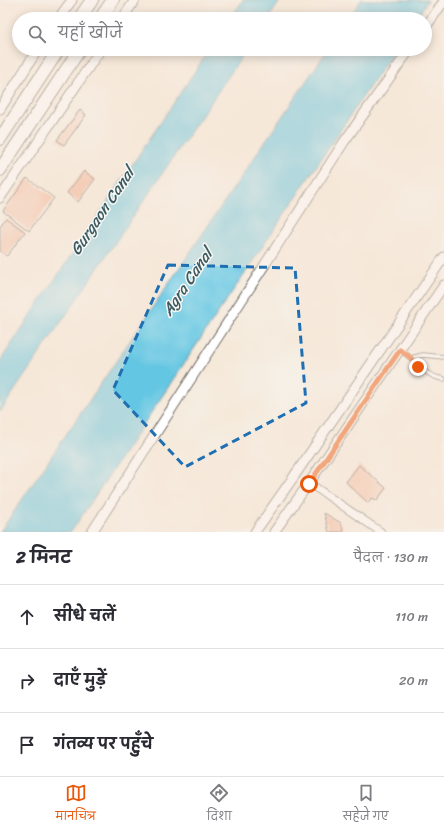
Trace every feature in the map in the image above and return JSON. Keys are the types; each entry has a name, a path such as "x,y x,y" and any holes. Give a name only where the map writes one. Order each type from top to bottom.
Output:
{"highway":[{"path":"84,12 92,0"},
{"path":"105,12 113,0"},
{"path":"0,139 54,56"},
{"path":"0,170 75,56"}],"street":[{"path":"63,12 72,0"},
{"path":"127,12 135,0"},
{"path":"432,18 444,1"},
{"path":"0,109 34,56"},
{"path":"0,198 96,56"},
{"path":"94,532 344,142 405,56"},
{"path":"255,532 444,257"},
{"path":"274,532 309,484 444,285"},
{"path":"309,484 381,532"}],"lane":[{"path":"400,350 428,374 444,379"},
{"path":"411,358 423,355 444,357"}],"highlighted area":[{"path":"168,265 295,268 306,403 185,467 113,390"}],"water":[{"path":"243,0 281,0 273,12 235,12"},
{"path":"361,0 428,0 420,12 353,12"},
{"name":"Gurgaon Canal","path":"205,56 242,56 0,412 0,361"},
{"name":"Agra Canal","path":"323,56 390,56 71,532 0,532"}],"building":[{"path":"80,110 86,115 64,145 57,140"},
{"path":"84,171 95,179 78,202 67,193"},
{"path":"27,178 54,198 29,231 3,211"},
{"path":"6,218 25,232 7,256 0,251 0,226"},
{"path":"359,465 386,488 377,500 372,498 368,503 346,482"},
{"path":"324,513 341,523 344,532 329,532"}],"route":[{"path":"309,484 400,350 411,358 418,367"}]}
